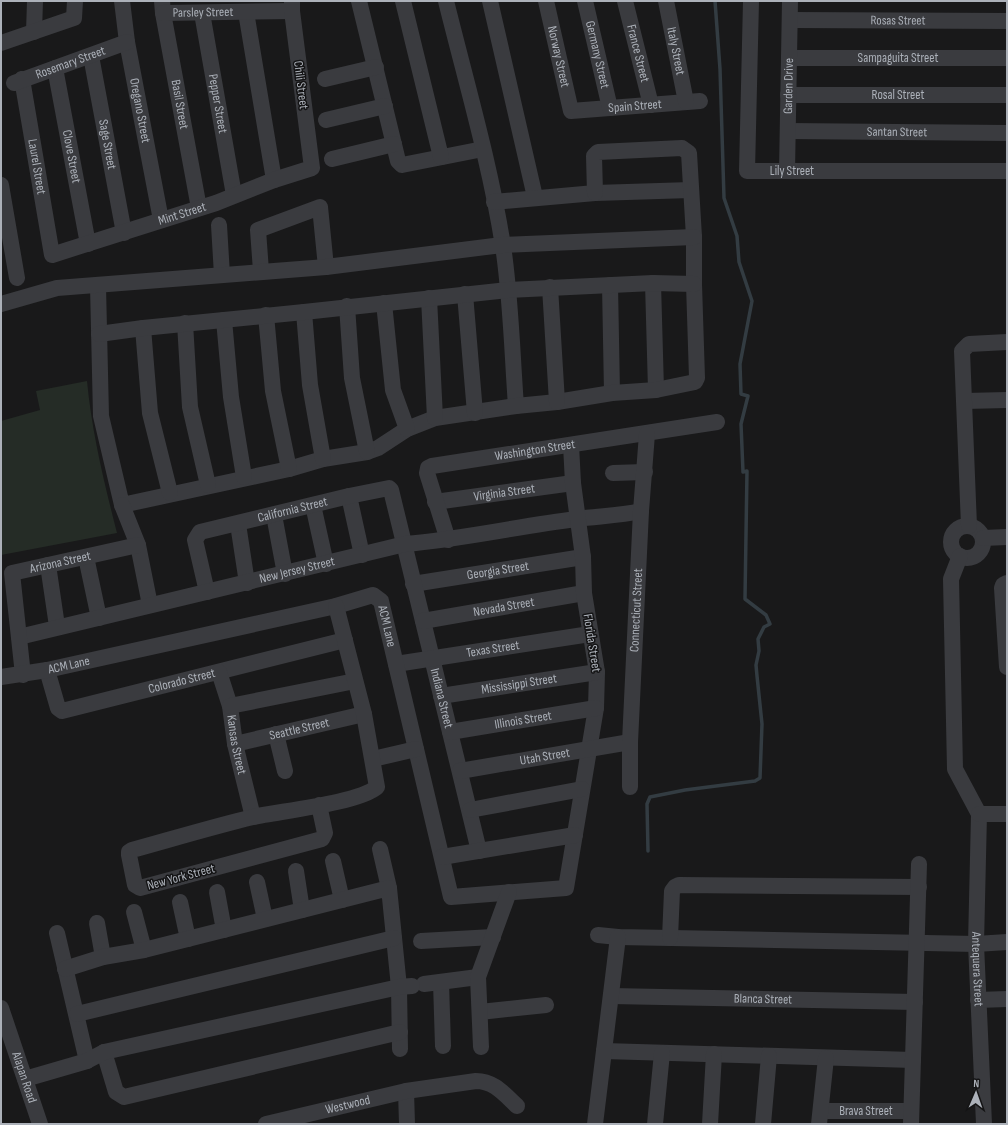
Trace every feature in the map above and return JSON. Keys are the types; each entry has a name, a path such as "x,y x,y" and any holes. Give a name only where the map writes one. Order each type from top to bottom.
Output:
{"street":[{"path":"34,32 35,1"},
{"path":"1,43 74,18 75,1"},
{"name":"Oregano Street","path":"122,1 127,42 162,220"},
{"path":"359,1 398,161 402,165 483,149"},
{"path":"403,1 440,158"},
{"path":"446,1 483,149 502,245 508,290 516,406"},
{"path":"490,1 536,197"},
{"name":"Norway Street","path":"546,1 571,111"},
{"name":"Germany Street","path":"585,1 610,108"},
{"name":"France Street","path":"625,1 651,105"},
{"name":"Italy Street","path":"666,1 693,101"},
{"name":"Lily Street","path":"750,1 747,171 1007,171"},
{"name":"Garden Drive","path":"787,171 790,1"},
{"name":"Parsley Street","path":"162,7 202,13 246,12 292,6"},
{"name":"Chili Street","path":"292,6 312,168"},
{"name":"Basil Street","path":"162,7 199,208"},
{"path":"246,12 274,180"},
{"name":"Pepper Street","path":"202,13 234,196"},
{"name":"Rosas Street","path":"790,20 1007,21"},
{"name":"Rosemary Street","path":"18,81 127,42"},
{"name":"Sage Street","path":"91,56 124,233"},
{"name":"Sampaguita Street","path":"789,58 1007,58"},
{"path":"325,79 376,67"},
{"name":"Clove Street","path":"55,68 88,244"},
{"name":"Laurel Street","path":"18,81 52,255"},
{"name":"Rosal Street","path":"788,95 1007,95"},
{"name":"Spain Street","path":"571,111 693,101"},
{"path":"326,120 385,106"},
{"name":"Santan Street","path":"788,131 1007,133"},
{"path":"332,160 394,144"},
{"path":"122,504 244,477 289,469 323,459 367,452 378,448 407,429 435,418 516,406 557,402 612,393 656,390 697,380 694,237 689,153 682,148 598,152 594,156 596,193"},
{"name":"Mint Street","path":"52,255 199,208 274,180 312,168"},
{"path":"1,185 5,238 17,278"},
{"path":"494,202 536,197 596,193 691,190"},
{"path":"261,272 258,230 320,207 326,267"},
{"path":"219,225 222,275"},
{"path":"1,304 57,288 326,267 502,245 694,237"},
{"path":"99,334 185,323 508,290 653,283 694,284"},
{"path":"653,283 656,390"},
{"path":"610,285 612,393"},
{"path":"98,286 101,416 122,504 138,545 150,605"},
{"path":"550,287 557,402"},
{"path":"466,294 475,413"},
{"path":"429,298 435,418"},
{"path":"384,303 393,390 407,429"},
{"path":"347,306 352,378 367,452"},
{"path":"304,312 310,385 323,459"},
{"path":"266,315 273,391 289,469"},
{"path":"224,320 231,397 244,477"},
{"path":"185,323 190,408 208,485"},
{"path":"143,328 150,413 170,493"},
{"path":"969,526 966,400 962,351 965,346 969,344 1007,342"},
{"path":"966,400 1007,400"},
{"name":"Washington Street","path":"448,540 427,473 428,468 432,466 717,422"},
{"name":"Connecticut Street","path":"630,787 630,742 641,512 647,434"},
{"name":"Florida Street","path":"566,888 596,708 598,672 590,634 584,593 583,557 579,518 573,483 571,445"},
{"path":"613,473 645,472"},
{"name":"Virginia Street","path":"435,502 573,483"},
{"name":"California Street","path":"207,592 195,540 200,532 349,496 389,488 391,490 405,544"},
{"path":"349,496 362,555"},
{"path":"313,505 326,564"},
{"name":"New Jersey Street","path":"19,637 57,626 99,618 405,544 448,540 579,518 617,516 641,512"},
{"path":"274,515 285,574"},
{"path":"238,524 247,583"},
{"path":"969,526 978,530 983,538 982,548 975,556 970,558 960,556 952,549 952,534 959,527 969,526"},
{"path":"983,538 1007,537"},
{"name":"Indiana Street","path":"405,544 479,851"},
{"name":"Arizona Street","path":"23,675 12,573 138,545"},
{"path":"960,556 951,579 955,769 979,814 1007,814"},
{"path":"86,557 99,618"},
{"name":"Georgia Street","path":"414,584 583,557"},
{"path":"48,565 57,626"},
{"path":"1007,583 1003,585 1002,588 1007,667"},
{"name":"Nevada Street","path":"423,621 584,593"},
{"name":"ACM Lane","path":"1,678 47,670 336,606 373,595 381,601 452,898 566,888"},
{"path":"336,606 364,714 373,759 416,749"},
{"name":"Texas Street","path":"396,664 590,634"},
{"name":"Colorado Street","path":"47,670 58,708 62,711 345,640"},
{"name":"Kansas Street","path":"219,672 230,706 235,744 254,817"},
{"name":"Mississippi Street","path":"441,696 598,672"},
{"path":"230,706 355,681"},
{"name":"Illinois Street","path":"450,732 596,708"},
{"name":"Seattle Street","path":"235,744 364,714"},
{"path":"276,734 285,771"},
{"name":"Utah Street","path":"460,771 630,742"},
{"name":"New York Street","path":"319,805 326,833 322,839 140,888 135,885 129,855 129,852 132,850 254,817 319,805 373,790 377,787 377,780 373,759"},
{"path":"470,810 582,789"},
{"name":"Antequera Street","path":"979,814 976,944 984,1124"},
{"path":"442,857 574,835"},
{"path":"380,849 389,888 394,938 412,986 400,1032 400,1049"},
{"path":"333,861 342,900"},
{"path":"911,1118 919,864"},
{"path":"296,871 302,910"},
{"path":"257,882 266,920"},
{"path":"670,938 672,891 679,885 918,887"},
{"path":"65,969 103,957 144,950 389,888"},
{"path":"217,892 224,930"},
{"path":"481,1047 478,977 509,892"},
{"path":"180,902 188,939"},
{"path":"134,912 144,950"},
{"path":"97,923 103,957"},
{"path":"56,933 77,1014 87,1061"},
{"path":"598,935 618,937 917,943 976,944 1007,942"},
{"path":"421,941 493,937"},
{"path":"596,1124 618,937"},
{"path":"77,1014 394,938"},
{"path":"25,1079 87,1061 104,1052 412,986 478,977"},
{"path":"442,982 443,1046"},
{"name":"Blanca Street","path":"611,996 915,1002"},
{"path":"978,1000 1007,999"},
{"path":"480,1012 546,1005"},
{"name":"Alapan Road","path":"1,1008 40,1124"},
{"path":"104,1052 116,1092 124,1097 400,1032"},
{"path":"604,1051 913,1060"},
{"path":"654,1124 662,1053"},
{"path":"710,1124 714,1054"},
{"path":"763,1124 770,1056"},
{"path":"820,1118 826,1058"},
{"name":"Westwood","path":"266,1124 406,1091 486,1081 495,1086 517,1106"},
{"path":"406,1091 407,1124"},
{"name":"Brava Street","path":"820,1118 911,1118"}],"shaded area":[{"path":"87,381 95,438 117,533 1,555 1,421 40,410 36,391"}],"waterway":[{"path":"648,851 647,804 650,797 685,790 755,781 760,778 762,724 756,665 759,651 758,639 764,627 770,624 766,615 745,599 747,471 743,472 741,424 748,396 741,394 740,364 752,301 739,262 737,236 724,198 720,69 715,1"}]}
